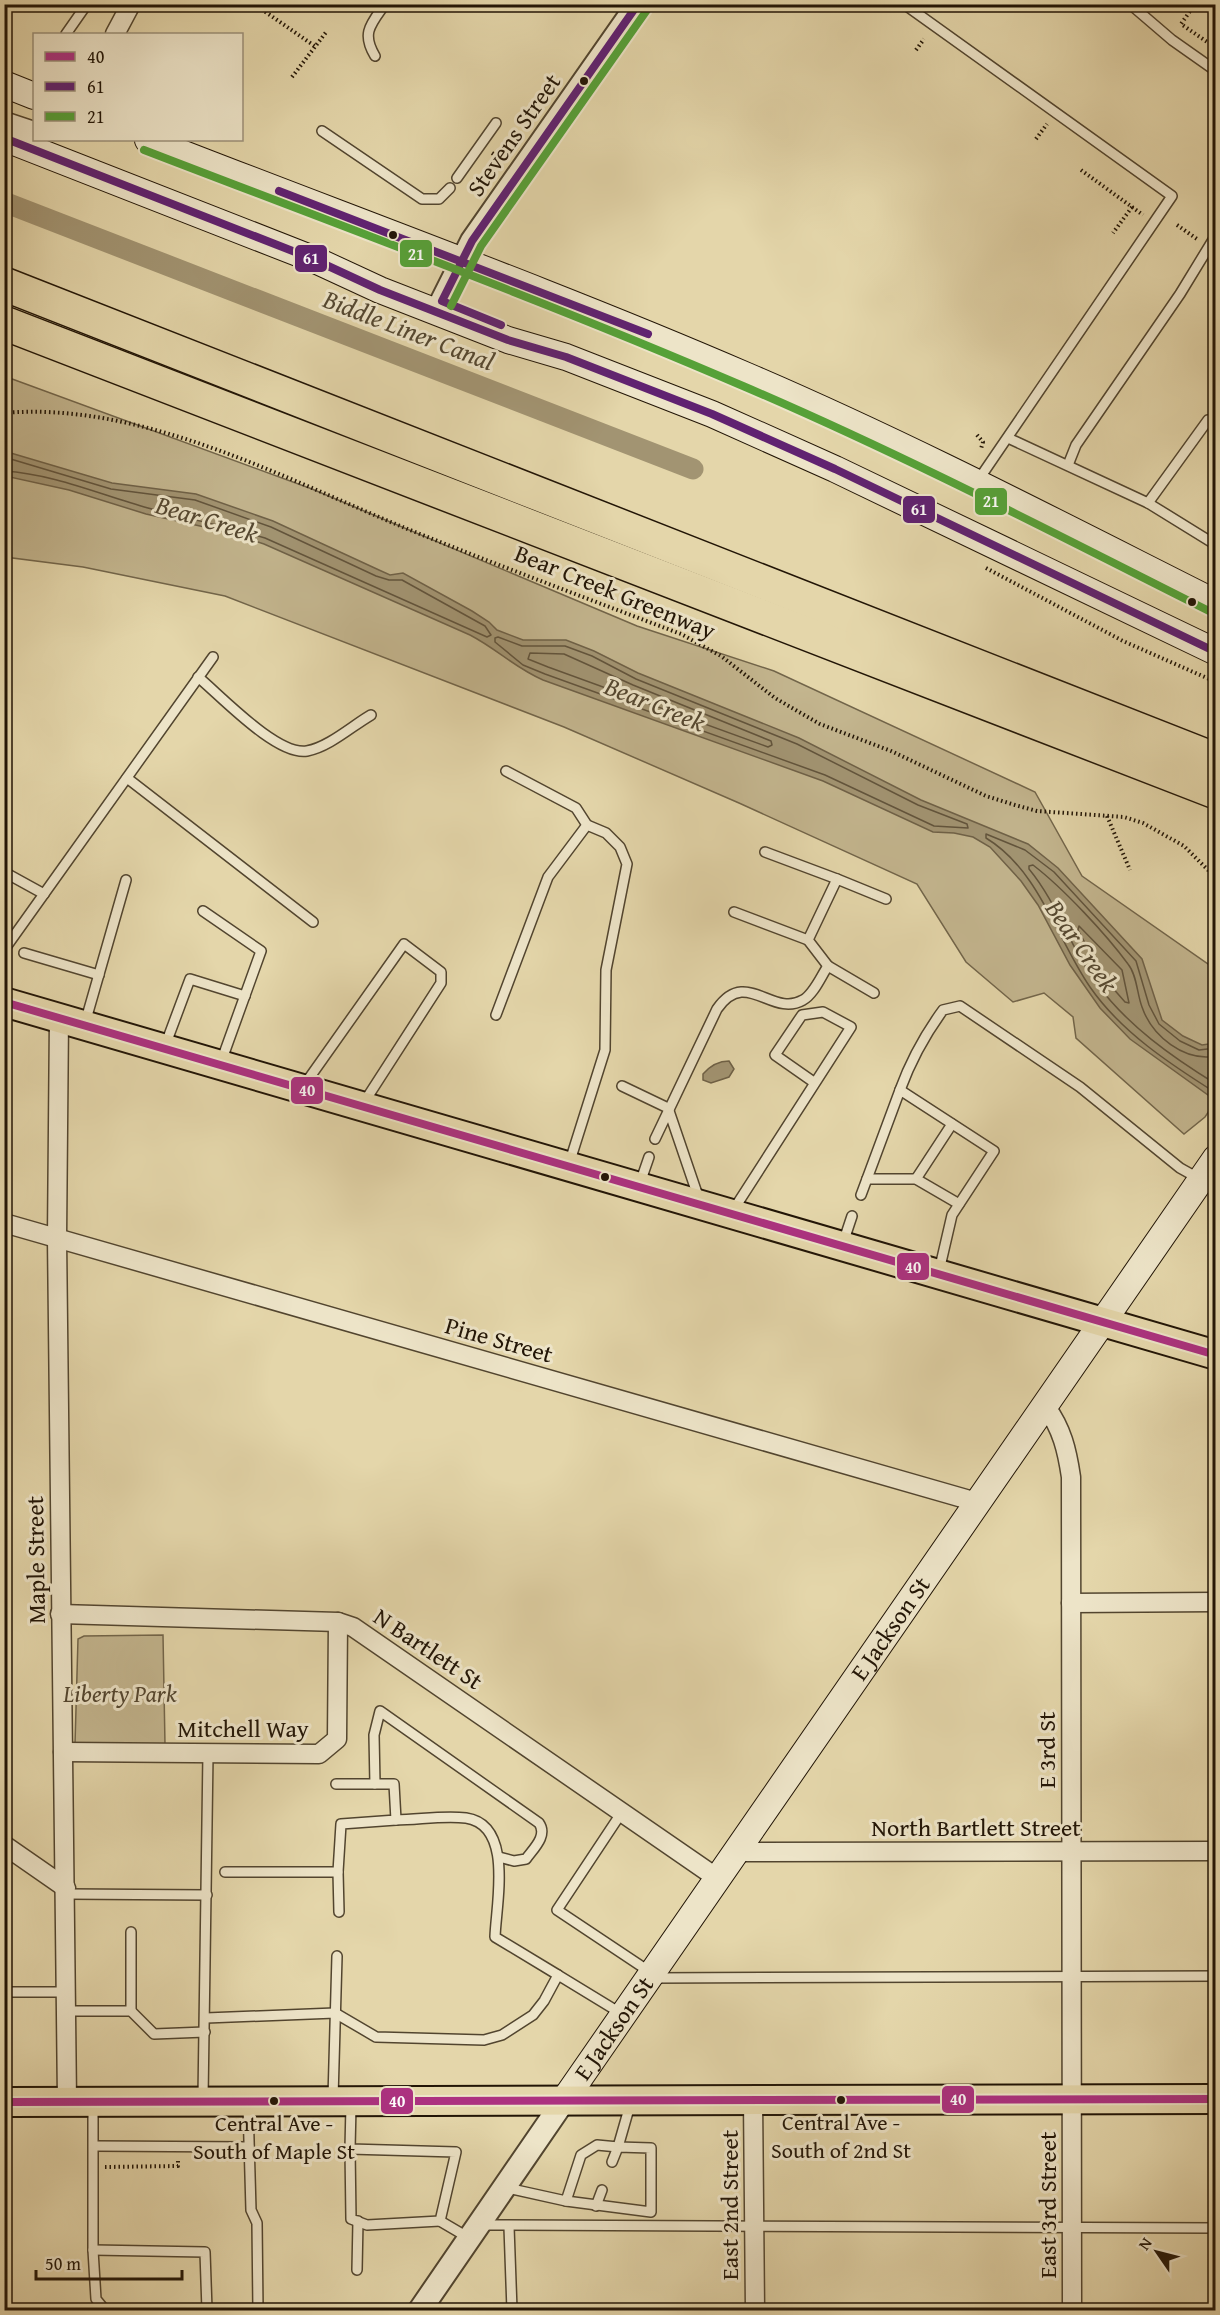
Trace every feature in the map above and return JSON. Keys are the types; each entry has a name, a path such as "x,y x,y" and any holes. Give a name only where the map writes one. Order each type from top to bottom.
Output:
{"highway":[{"path":"4,284 1215,760"},
{"path":"4,323 1215,792"}],"main road":[{"path":"4,84 32,92"},
{"path":"4,138 313,259 380,290 508,340 566,357 712,414 835,469 1215,652"},
{"path":"151,141 749,377 977,483 1215,603"},
{"path":"313,259 377,276 442,301 510,328 566,357"},
{"path":"1058,577 1114,588 1215,634"},
{"path":"4,1002 1215,1355"},
{"name":"E Jackson St","path":"566,2099 1103,1322 1208,1184 1215,1158"},
{"path":"4,2102 1215,2099"}],"street":[{"path":"116,33 131,4"},
{"name":"Stevens Street","path":"442,301 460,262 639,4"},
{"path":"4,121 33,130"},
{"name":"Maple Street","path":"72,1021 57,1238 60,1614 67,2011 80,2101"},
{"name":"Pine Street","path":"4,1223 980,1503"},
{"name":"E 3rd St","path":"1046,1407 1059,1426 1069,1461 1072,2099"},
{"path":"1071,1603 1215,1602"},
{"name":"N Bartlett St","path":"60,1614 338,1622 367,1635 717,1878"},
{"name":"Mitchell Way","path":"63,1752 319,1754 337,1739 338,1622"},
{"path":"4,1845 66,1891"},
{"name":"North Bartlett Street","path":"737,1852 1215,1851"},
{"path":"420,2310 566,2099"},
{"name":"East 2nd Street","path":"753,2099 755,2310"},
{"name":"East 3rd Street","path":"1072,2099 1072,2310"}],"lane":[{"path":"67,33 87,4"},
{"path":"375,56 367,44 369,28 385,4"},
{"path":"904,4 1172,196 977,483"},
{"path":"1130,4 1172,40 1215,71"},
{"path":"457,178 496,123"},
{"path":"322,131 422,199 439,200 450,189"},
{"path":"1068,465 1077,445 1180,294 1215,235"},
{"path":"1148,503 1208,420 1215,426"},
{"path":"1008,438 1148,503 1215,545"},
{"path":"5,947 213,657"},
{"path":"198,677 273,740 291,750 307,751 325,743 371,715"},
{"path":"506,771 576,808 587,825 606,833 620,847 627,864 606,970 605,1050 568,1166"},
{"path":"127,778 312,922"},
{"path":"496,1015 548,877 587,825"},
{"path":"765,852 886,899"},
{"path":"4,872 44,894"},
{"path":"808,939 837,879"},
{"path":"72,1021 99,975 126,880"},
{"path":"203,911 261,951 220,1064"},
{"path":"734,912 808,939 828,966 874,993"},
{"path":"302,1088 404,944 441,972 441,983 361,1106"},
{"path":"24,953 99,975"},
{"path":"655,1139 668,1108 723,1001 741,991 783,1002 801,1001 810,993 828,966"},
{"path":"164,1048 190,979 245,996"},
{"path":"861,1195 913,1056 943,1010 960,1006 1080,1087 1180,1168 1208,1184"},
{"path":"731,1214 851,1027 823,1012 802,1015 775,1055 815,1083"},
{"path":"622,1086 668,1108 701,1205"},
{"path":"900,1090 994,1151 952,1215 938,1274"},
{"path":"916,1179 952,1124"},
{"path":"639,1187 649,1157"},
{"path":"867,1179 916,1179 959,1204"},
{"path":"842,1246 852,1216"},
{"path":"375,1784 374,1735 380,1711 538,1823 542,1832 541,1838 526,1859 514,1861 499,1857"},
{"path":"203,2101 206,2018 208,1754"},
{"path":"336,1784 394,1784 396,1820"},
{"path":"622,1812 557,1910 650,1975 1215,1976"},
{"path":"339,1912 338,1872 341,1824 468,1818 488,1831 495,1839 499,1857 495,1937 623,2015"},
{"path":"225,1872 338,1872"},
{"path":"66,1891 207,1895"},
{"path":"131,1932 131,2011 154,2034 205,2032"},
{"path":"337,1956 335,2013 342,2100 350,2149 351,2219 367,2225 440,2221 474,2232 509,2227 618,2226 1215,2229"},
{"path":"206,2018 335,2013 376,2037 484,2040 502,2035 532,2015 544,2001 558,1975"},
{"path":"4,1992 67,1992"},
{"path":"67,2011 131,2011"},
{"path":"612,2162 631,2099"},
{"path":"80,2101 95,2146 93,2250 96,2299 105,2310"},
{"path":"248,2101 251,2210 258,2223 258,2310"},
{"path":"504,2187 566,2201 651,2212 651,2148 597,2145 581,2155 566,2201"},
{"path":"95,2146 249,2147"},
{"path":"350,2149 456,2152 440,2221"},
{"path":"596,2206 602,2190"},
{"path":"618,2226 619,2209"},
{"path":"357,2221 357,2270"},
{"path":"509,2227 512,2310"},
{"path":"93,2250 206,2252 207,2310"}],"path":[{"path":"254,4 315,47"},
{"path":"262,11 267,4"},
{"path":"1195,4 1181,24 1215,48"},
{"path":"292,77 327,31"},
{"path":"916,50 924,39"},
{"path":"1036,139 1047,124"},
{"path":"1081,170 1143,215"},
{"path":"1113,233 1132,207"},
{"path":"1177,225 1197,239"},
{"name":"Bear Creek Greenway","path":"4,414 43,411 92,415 183,437 411,530 681,634 721,656 797,712 891,751 986,796 1036,811 1134,820 1167,836 1202,861 1215,878"},
{"path":"977,435 983,442 979,452"},
{"path":"984,567 1123,641 1215,682"},
{"path":"1107,816 1130,870"},
{"path":"105,2167 178,2166"}],"green space":[{"path":"4,376 312,489 637,626 774,671 1035,792 1082,876 1215,969 1215,1102 1205,1117 1184,1134 1076,1038 1073,1017 1044,993 1013,1002 966,962 917,884 739,803 564,727 225,596 83,567 5,557"},
{"name":"Liberty Park","path":"163,1635 165,1745 75,1744 78,1639 84,1636"}],"water":[{"name":"Bear Creek","path":"4,451 112,483 196,494 273,521 390,575 403,573 472,611 497,630 523,640 566,640 594,651 638,673 799,738 921,800 1028,844 1058,868 1142,959 1162,1020 1183,1036 1202,1045 1215,1043 1215,1100 1130,1039 1100,1008 1070,965 1038,905 1021,881 990,847 973,837 933,832 823,781 543,680 470,635 264,544 227,532 146,514 69,490 5,476"},
{"path":"729,1061 734,1069 729,1077 711,1083 703,1080 703,1074 711,1066"}],"waterway":[{"name":"Biddle Liner Canal","path":"4,202 693,469"}],"transit line":[{"name":"61","path":"501,325 442,301 472,241 638,4"},
{"name":"21","path":"451,306 481,246 647,10"},
{"name":"61","path":"4,138 313,259 380,290 508,340 566,357 712,414 835,469 1216,652"},
{"name":"21","path":"144,150 520,294 743,386 920,467 1211,612"},
{"name":"61","path":"279,191 648,334"},
{"name":"40","path":"4,1002 1216,1355"},
{"name":"40","path":"4,2102 1216,2099"}],"place":[{"name":"Central Ave - South of 2nd St","path":"841,2100"},
{"name":"Central Ave - South of Maple St","path":"274,2101"}]}
